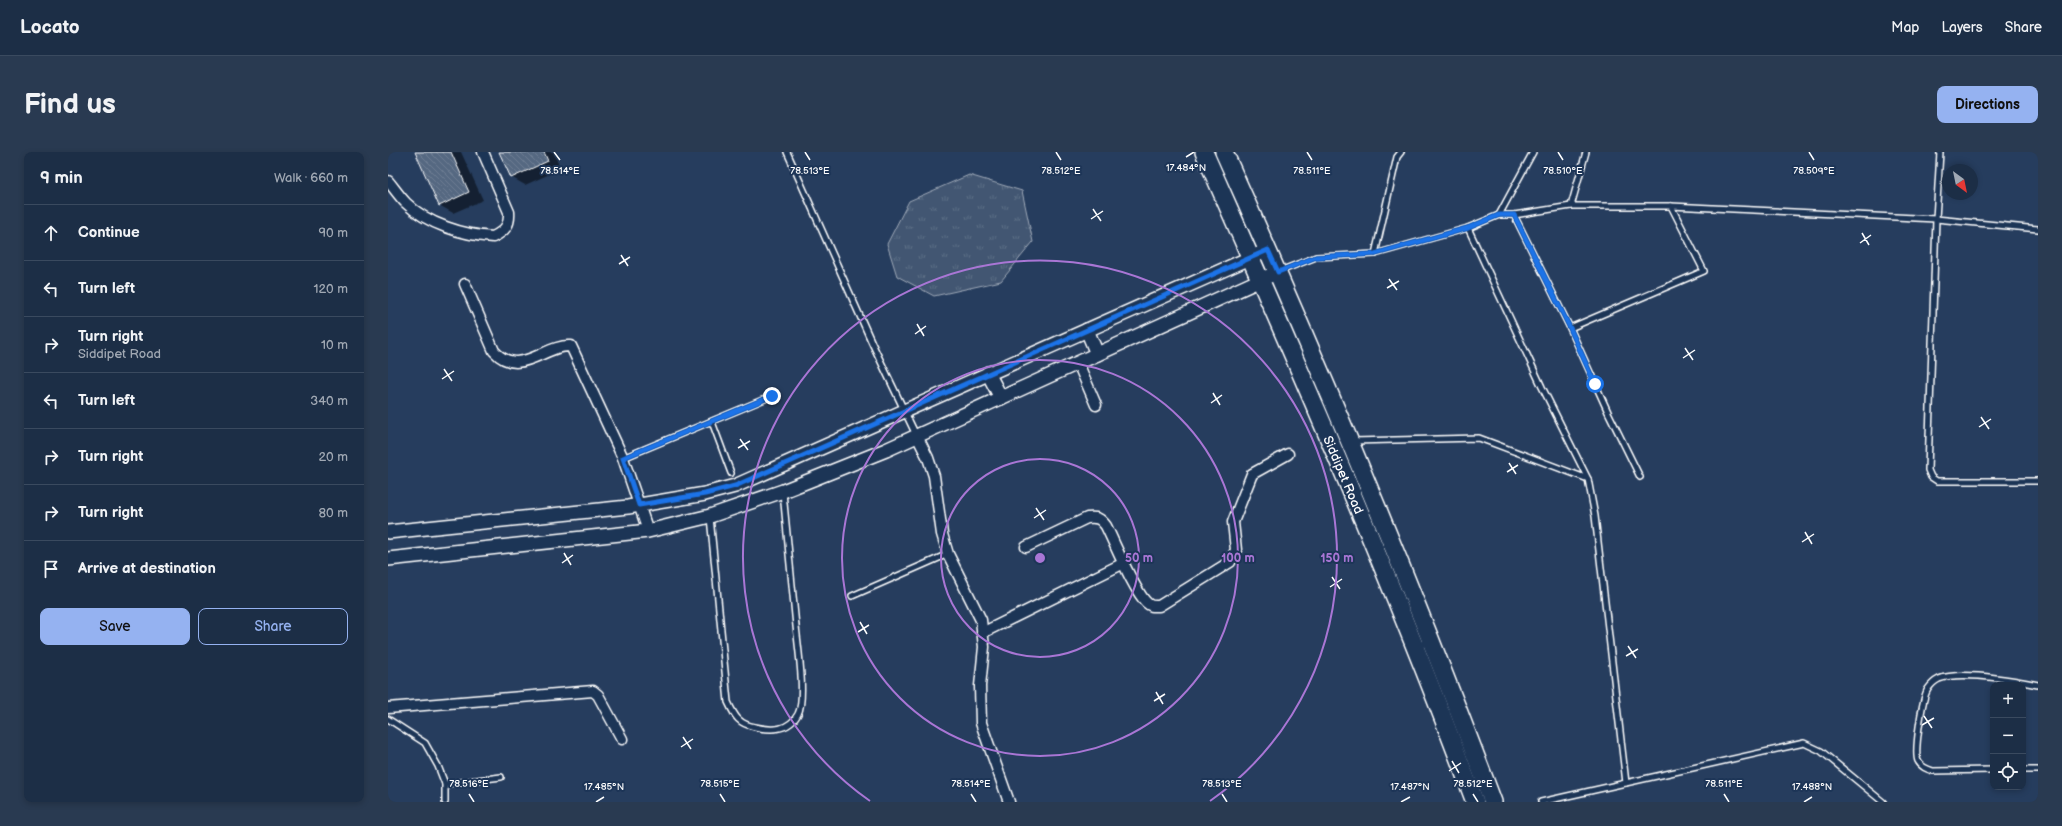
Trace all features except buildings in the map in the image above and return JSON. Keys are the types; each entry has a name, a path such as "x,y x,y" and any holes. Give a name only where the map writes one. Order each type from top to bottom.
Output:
{"main road":[{"name":"Siddipet Road","path":"1204,152 1251,258 1428,675 1475,802"},
{"name":"Siddipet Road","path":"1224,152 1278,272 1443,669 1493,802"}],"street":[{"path":"388,181 406,203 430,221 451,228 493,237 507,228 509,212 483,152"},
{"path":"388,532 639,505 705,494 735,486 1268,250"},
{"path":"388,559 648,531 710,516 783,491 917,436 1278,272"},
{"path":"465,284 494,351 500,357 519,362 532,359 564,346 571,346 623,458 648,531"},
{"path":"1087,330 1097,354"},
{"path":"1078,362 1096,405"},
{"path":"988,373 1001,398"},
{"path":"917,436 928,458 934,476 942,534 948,554 981,620 984,647 980,686 981,723 1009,802"},
{"path":"1026,547 1087,518 1096,517 1101,519 1106,526 1138,592 1148,604 1153,607 1167,601 1230,562 1236,550 1233,522 1252,474 1288,454"},
{"path":"982,633 1124,563"},
{"path":"388,708 593,691 598,695 622,739"}],"lane":[{"path":"787,152 872,343 917,436"},
{"path":"1375,254 1397,155 1401,152"},
{"path":"1499,215 1532,152"},
{"path":"1571,206 1586,152"},
{"path":"1940,152 1936,219 1928,470 1931,476 1937,481 2038,481"},
{"path":"1278,272 1316,257 1375,254 1468,228 1499,215 1514,215 1571,206 1671,206 1936,219 2038,229"},
{"path":"1570,328 1704,271 1671,206"},
{"path":"1514,215 1570,328 1608,412 1640,477"},
{"path":"1468,228 1542,387 1588,479 1595,516 1626,783"},
{"path":"623,458 772,396"},
{"path":"712,422 731,473"},
{"path":"1348,441 1479,438 1588,479"},
{"path":"710,516 728,702 733,713 744,725 764,729 782,729 794,720 801,704 799,661 783,491"},
{"path":"852,596 948,554"},
{"path":"1990,770 1933,770 1924,768 1919,762 1916,756 1917,738 1927,690 1937,680 1953,675 2012,680 2038,685"},
{"path":"388,719 425,743 438,766 445,784 445,802"},
{"path":"1541,802 1804,743 1821,751 1883,802"},
{"path":"2026,770 2038,770"},
{"path":"445,784 502,777"}],"green space":[{"path":"969,175 1022,191 1033,242 1001,281 934,296 897,276 887,244 909,201"}],"route":[{"path":"772,396 623,458 639,505 705,494 735,486 1268,250 1278,272 1316,257 1375,254 1468,228 1499,215 1514,215 1570,328 1595,384"}]}
